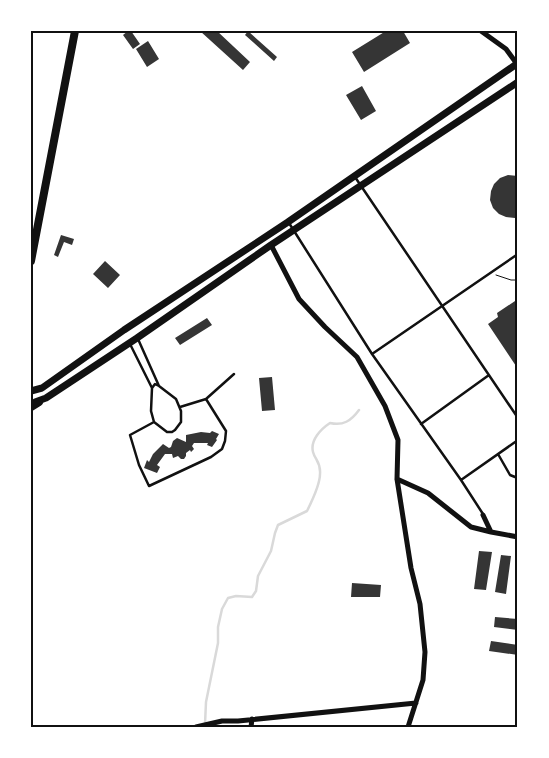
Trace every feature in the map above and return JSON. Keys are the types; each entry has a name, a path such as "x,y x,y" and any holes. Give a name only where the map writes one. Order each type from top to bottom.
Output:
{"highway":[{"path":"31,261 75,31"},
{"path":"31,407 35,402"}],"main road":[{"path":"31,391 42,388 131,326 288,222 517,63"},
{"path":"35,402 130,343 271,245 518,82"},
{"path":"131,326 137,338"}],"street":[{"path":"482,31 506,49 517,63"},
{"path":"271,245 299,299 324,327 356,357 385,406 398,440 398,479 411,568 420,604 425,652 423,680 408,727"},
{"path":"398,479 428,493 471,527 518,537"},
{"path":"484,515 491,532"},
{"path":"196,727 205,724 416,703"},
{"path":"251,727 252,719"}],"lane":[{"path":"354,176 518,418"},
{"path":"288,222 372,354 484,515"},
{"path":"372,354 518,254"},
{"path":"130,343 152,388 150,411 154,422 167,432 172,432 182,417 180,407 176,399 159,386 137,338"},
{"path":"180,407 206,399 234,374"},
{"path":"421,424 489,375"},
{"path":"152,388 155,384 159,386"},
{"path":"154,422 130,435 139,465 150,486 211,457 222,449 226,431 206,399"},
{"path":"461,480 518,440"},
{"path":"498,454 510,475 515,477 518,475"}],"path":[{"path":"491,272 499,277 518,280"}],"building":[{"path":"131,31 140,44 133,49 123,35"},
{"path":"200,31 217,31 250,62 243,70"},
{"path":"248,31 277,57 274,61 245,35"},
{"path":"386,31 403,31 410,43 364,72 352,52"},
{"path":"148,41 159,59 147,67 136,49"},
{"path":"362,86 376,111 361,120 346,95"},
{"path":"508,175 518,176 518,217 515,218 499,214 493,208 490,200 494,184 500,178"},
{"path":"61,235 74,239 72,245 64,242 58,257 54,255"},
{"path":"105,261 120,275 108,288 93,274"},
{"path":"518,299 518,369 488,324 498,317 497,313"},
{"path":"207,318 212,325 180,345 175,338"},
{"path":"272,377 275,410 262,411 259,378"},
{"path":"212,431 219,434 212,447 207,445 208,443 194,443 192,446 194,449 186,453 184,459 178,456 173,458 172,454 165,454 157,465 160,467 157,473 144,468 147,460 149,462 153,454 163,444 169,448 177,438 186,442 186,435 201,432 210,433"},
{"path":"479,551 492,552 486,590 474,589"},
{"path":"501,555 511,556 506,594 495,592"},
{"path":"352,583 381,585 380,597 351,597"},
{"path":"495,617 518,619 518,630 494,627"},
{"path":"491,641 518,645 518,655 489,651"}],"waterway":[{"path":"205,724 206,702 218,643 218,627 222,609 228,598 236,596 252,597 256,591 258,576 271,551 278,525 307,511 320,478 320,467 312,448 317,435 330,423 339,424 346,422 359,410"}]}
